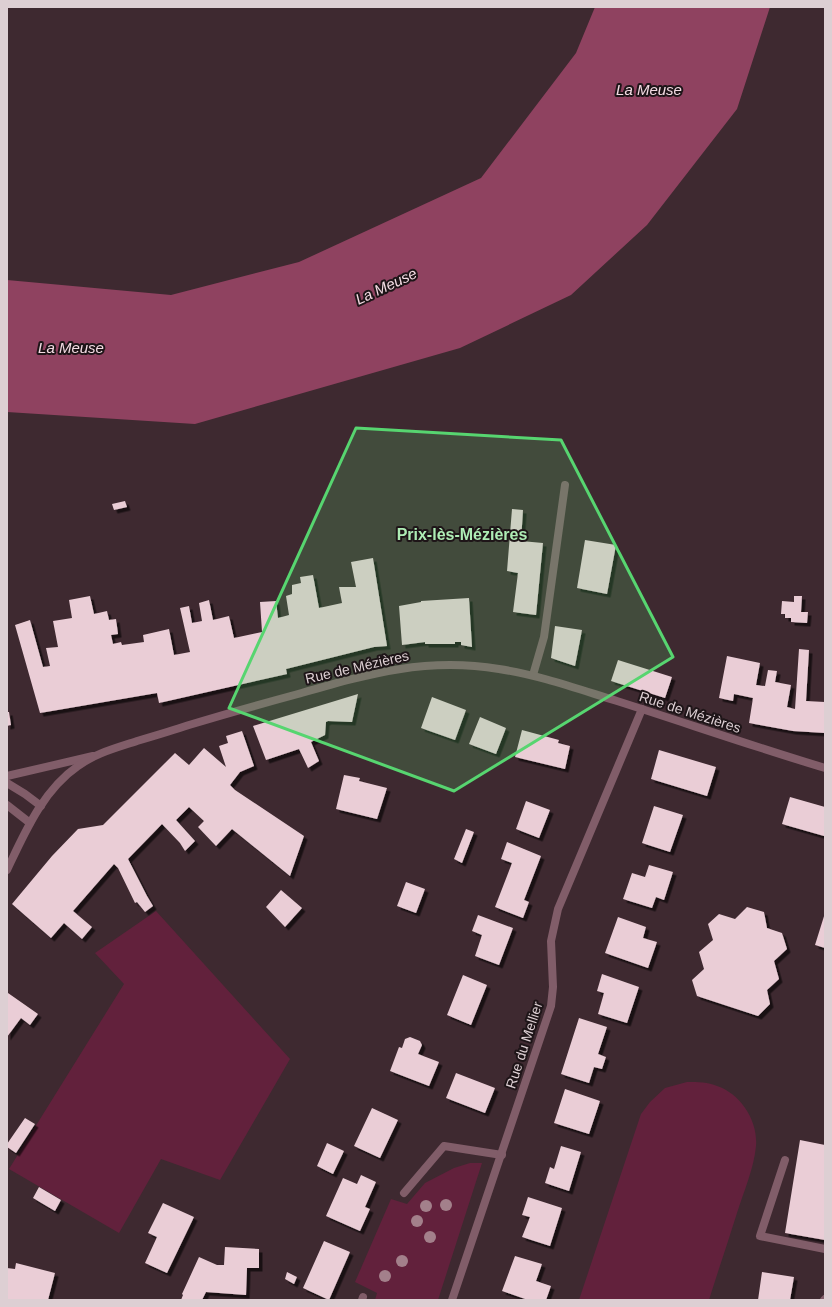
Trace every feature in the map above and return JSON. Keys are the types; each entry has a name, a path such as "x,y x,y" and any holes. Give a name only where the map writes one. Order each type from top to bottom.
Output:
{"street":[{"path":"533,675 544,637 565,485"},
{"name":"Rue de Mézières","path":"7,870 30,823 48,795 64,777 77,766 94,756 207,720 335,683 399,668 420,666 468,666 498,668 533,675 642,709 732,740 825,768"},
{"name":"Rue du Mellier","path":"452,1300 551,1006 553,987 551,942 558,909 642,709"},
{"path":"7,776 94,756"},
{"path":"7,783 41,806"},
{"path":"7,805 30,823"},
{"path":"404,1194 444,1146 502,1155"},
{"path":"786,1160 760,1236 825,1249"}],"highlighted area":[{"path":"356,428 561,440 673,657 454,791 229,708"}],"shaded area":[{"path":"156,911 290,1059 220,1180 161,1159 119,1233 9,1169 124,984 95,953"},
{"path":"687,1082 703,1082 714,1085 734,1095 751,1118 756,1137 755,1154 751,1171 709,1300 579,1300 641,1114 650,1102 665,1088"},
{"path":"470,1163 482,1163 438,1300 375,1300 377,1293 355,1282 391,1199 407,1204 425,1183 454,1168"}],"water":[{"name":"La Meuse","path":"595,7 770,7 737,109 647,225 571,295 460,348 195,424 7,412 7,280 171,295 299,262 481,178 576,53"}],"building":[{"path":"125,501 127,507 114,510 112,504"},
{"path":"512,509 523,510 521,541 543,543 536,615 513,612 518,573 507,571"},
{"path":"585,540 616,545 607,594 577,588"},
{"path":"373,558 387,646 374,647 286,669 287,674 159,703 157,693 40,713 15,625 30,620 43,667 50,666 46,648 58,647 53,621 72,618 69,600 90,596 94,614 107,611 109,620 116,619 118,634 111,635 113,644 121,642 122,645 144,642 143,635 169,629 174,655 190,652 180,608 189,606 192,623 202,621 199,603 209,600 213,620 229,616 234,638 262,632 260,602 276,601 278,618 289,615 286,596 292,594 292,585 301,583 300,577 313,575 319,608 342,603 339,587 356,587 351,562"},
{"path":"794,596 802,596 801,612 808,612 807,623 791,622 791,618 785,618 785,614 781,614 782,601 794,602"},
{"path":"469,598 472,647 461,645 461,642 455,642 455,644 425,644 425,642 402,645 399,606 421,601"},
{"path":"555,626 582,630 575,666 551,658"},
{"path":"799,649 809,650 806,701 825,702 825,733 793,731 749,723 753,698 734,694 733,701 719,698 727,656 760,663 756,685 765,686 768,670 777,671 775,682 791,685 787,707 795,709"},
{"path":"618,660 672,677 665,698 611,681"},
{"path":"358,694 352,722 328,721 326,722 325,735 311,742 319,761 308,768 299,749 266,760 253,726"},
{"path":"432,697 466,710 455,740 421,728"},
{"path":"7,712 9,712 11,725 7,726"},
{"path":"480,717 506,728 496,754 469,744"},
{"path":"522,730 559,740 558,743 570,746 565,769 515,757"},
{"path":"242,731 254,766 240,772 230,785 235,790 304,836 290,876 232,829 216,846 198,827 204,821 189,807 176,820 195,841 185,851 180,843 162,824 128,859 153,906 145,912 137,902 135,903 118,868 114,864 73,911 92,927 82,939 64,923 51,938 12,904 52,856 78,829 103,825 175,753 189,765 204,748 226,767 219,746 228,743 226,736"},
{"path":"659,750 716,767 707,796 651,779"},
{"path":"344,775 360,778 359,781 387,788 377,819 336,809"},
{"path":"790,797 825,807 824,836 782,824"},
{"path":"526,801 550,810 539,838 516,829"},
{"path":"654,806 683,815 670,852 642,843"},
{"path":"466,829 474,832 462,863 454,859"},
{"path":"507,842 541,856 524,900 529,902 523,918 495,907 512,863 501,859"},
{"path":"649,865 673,872 664,900 656,897 652,908 623,899 632,873 645,877"},
{"path":"406,882 425,889 416,913 397,906"},
{"path":"281,890 302,908 285,927 266,907"},
{"path":"747,907 764,912 767,928 782,933 787,949 774,961 779,979 767,990 770,1004 758,1016 697,996 692,980 704,969 699,952 713,940 708,924 719,914 735,919"},
{"path":"825,913 825,948 815,945"},
{"path":"478,915 513,928 499,965 475,956 482,935 472,931"},
{"path":"618,917 646,927 643,938 657,942 648,968 605,953"},
{"path":"602,974 639,987 627,1023 598,1014 604,993 597,991"},
{"path":"463,975 487,985 471,1025 447,1015"},
{"path":"8,993 38,1014 30,1025 21,1018 7,1037 7,995"},
{"path":"579,1018 607,1027 598,1054 606,1057 602,1069 594,1067 589,1083 561,1074"},
{"path":"410,1037 420,1041 422,1045 418,1054 439,1062 429,1086 390,1071 399,1047 402,1048 405,1039"},
{"path":"456,1073 495,1088 485,1113 446,1098"},
{"path":"565,1089 600,1101 589,1134 554,1123"},
{"path":"372,1108 398,1120 380,1158 354,1146"},
{"path":"25,1118 35,1124 16,1153 7,1147 7,1144"},
{"path":"800,1140 825,1145 825,1240 785,1233"},
{"path":"327,1143 344,1151 333,1174 317,1166"},
{"path":"561,1146 581,1152 569,1191 545,1183 550,1167 554,1169"},
{"path":"361,1175 376,1182 365,1207 370,1209 360,1231 326,1216 343,1178 357,1184"},
{"path":"39,1187 61,1200 55,1211 33,1198"},
{"path":"528,1197 562,1208 550,1246 522,1237 530,1217 522,1215"},
{"path":"163,1203 194,1217 167,1273 145,1263 157,1237 148,1233"},
{"path":"324,1241 350,1252 329,1300 303,1288"},
{"path":"225,1247 259,1249 259,1268 247,1268 246,1295 206,1292 202,1300 181,1300 182,1294 199,1257 217,1265 224,1265"},
{"path":"515,1256 542,1264 536,1281 551,1286 546,1300 528,1300 502,1291"},
{"path":"16,1263 55,1273 48,1300 7,1300 7,1268 15,1269"},
{"path":"287,1272 297,1277 294,1284 285,1279"},
{"path":"762,1272 794,1277 790,1300 758,1300"}],"district":[{"name":"Prix-lès-Mézières","path":"462,534"}]}
